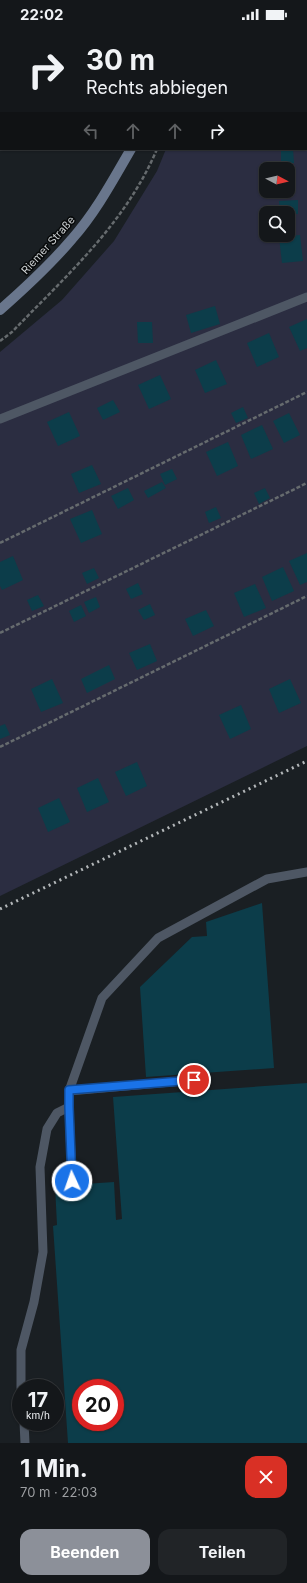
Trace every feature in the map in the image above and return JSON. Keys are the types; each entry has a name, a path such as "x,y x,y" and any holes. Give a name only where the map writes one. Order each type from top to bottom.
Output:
{"street":[{"name":"Riemer Straße","path":"0,310 32,281 73,238 109,188 130,150"}],"lane":[{"path":"0,419 307,297"},
{"path":"72,1181 69,1090 102,998 158,938 267,879 307,872"},
{"path":"69,1090 194,1080"},
{"path":"21,1379 21,1350 34,1302 43,1252 40,1167 47,1129 57,1113 69,1107"},
{"path":"24,1431 25,1443"}],"path":[{"path":"0,341 12,332 95,247 128,204 156,150"},
{"path":"0,543 307,392"},
{"path":"0,633 307,483"},
{"path":"0,747 307,596"}],"shaded area":[{"path":"166,150 307,150 307,746 0,896 0,352 62,300 114,241 157,171"}],"building":[{"path":"281,150 293,150 294,162 281,162"},
{"path":"298,200 298,214 295,214 295,206 279,206 279,201"},
{"path":"295,235 300,235 303,261 282,263 280,242 295,242"},
{"path":"215,306 220,324 191,333 186,315"},
{"path":"307,319 307,348 300,351 289,327"},
{"path":"137,322 152,322 153,343 138,343"},
{"path":"269,333 279,357 257,367 247,343"},
{"path":"216,360 227,384 205,393 195,370"},
{"path":"160,375 171,399 149,409 138,385"},
{"path":"113,400 120,412 103,420 97,408"},
{"path":"243,407 248,418 236,423 231,413"},
{"path":"69,412 80,436 58,446 47,422"},
{"path":"289,413 300,435 284,443 273,421"},
{"path":"262,425 273,449 251,459 241,435"},
{"path":"228,442 238,466 217,476 206,452"},
{"path":"92,465 101,484 79,493 71,474"},
{"path":"172,469 177,479 165,485 160,474"},
{"path":"162,482 166,488 148,498 144,491"},
{"path":"128,488 134,500 118,509 111,496"},
{"path":"265,488 270,498 259,504 254,493"},
{"path":"216,507 221,518 209,523 205,512"},
{"path":"92,510 102,534 81,543 70,519"},
{"path":"307,553 307,582 300,585 289,561"},
{"path":"13,556 23,580 2,590 0,586 0,562"},
{"path":"283,567 294,591 272,601 262,577"},
{"path":"94,568 99,578 87,584 82,573"},
{"path":"138,583 143,594 131,599 126,589"},
{"path":"255,584 266,608 244,617 234,593"},
{"path":"38,595 44,606 32,611 27,600"},
{"path":"96,597 100,607 89,613 84,602"},
{"path":"150,604 155,615 144,620 138,610"},
{"path":"81,605 86,616 74,622 69,611"},
{"path":"206,610 214,626 193,636 185,619"},
{"path":"150,644 157,661 137,670 129,653"},
{"path":"109,665 115,679 87,693 81,679"},
{"path":"52,679 63,703 41,712 31,689"},
{"path":"290,679 301,703 279,713 269,689"},
{"path":"241,705 251,729 230,739 219,715"},
{"path":"5,724 10,735 0,739 0,726"},
{"path":"137,762 147,786 126,796 115,772"},
{"path":"98,778 109,802 87,812 77,788"},
{"path":"59,798 70,822 48,832 38,808"},
{"path":"262,903 274,1068 146,1077 140,987 192,937 207,936 206,922"},
{"path":"307,1083 307,1443 68,1443 53,1226 57,1225 55,1186 114,1182 116,1220 122,1219 113,1097"}],"railway":[{"path":"0,909 307,761"}],"route":[{"path":"72,1181 69,1090 194,1080"}]}
